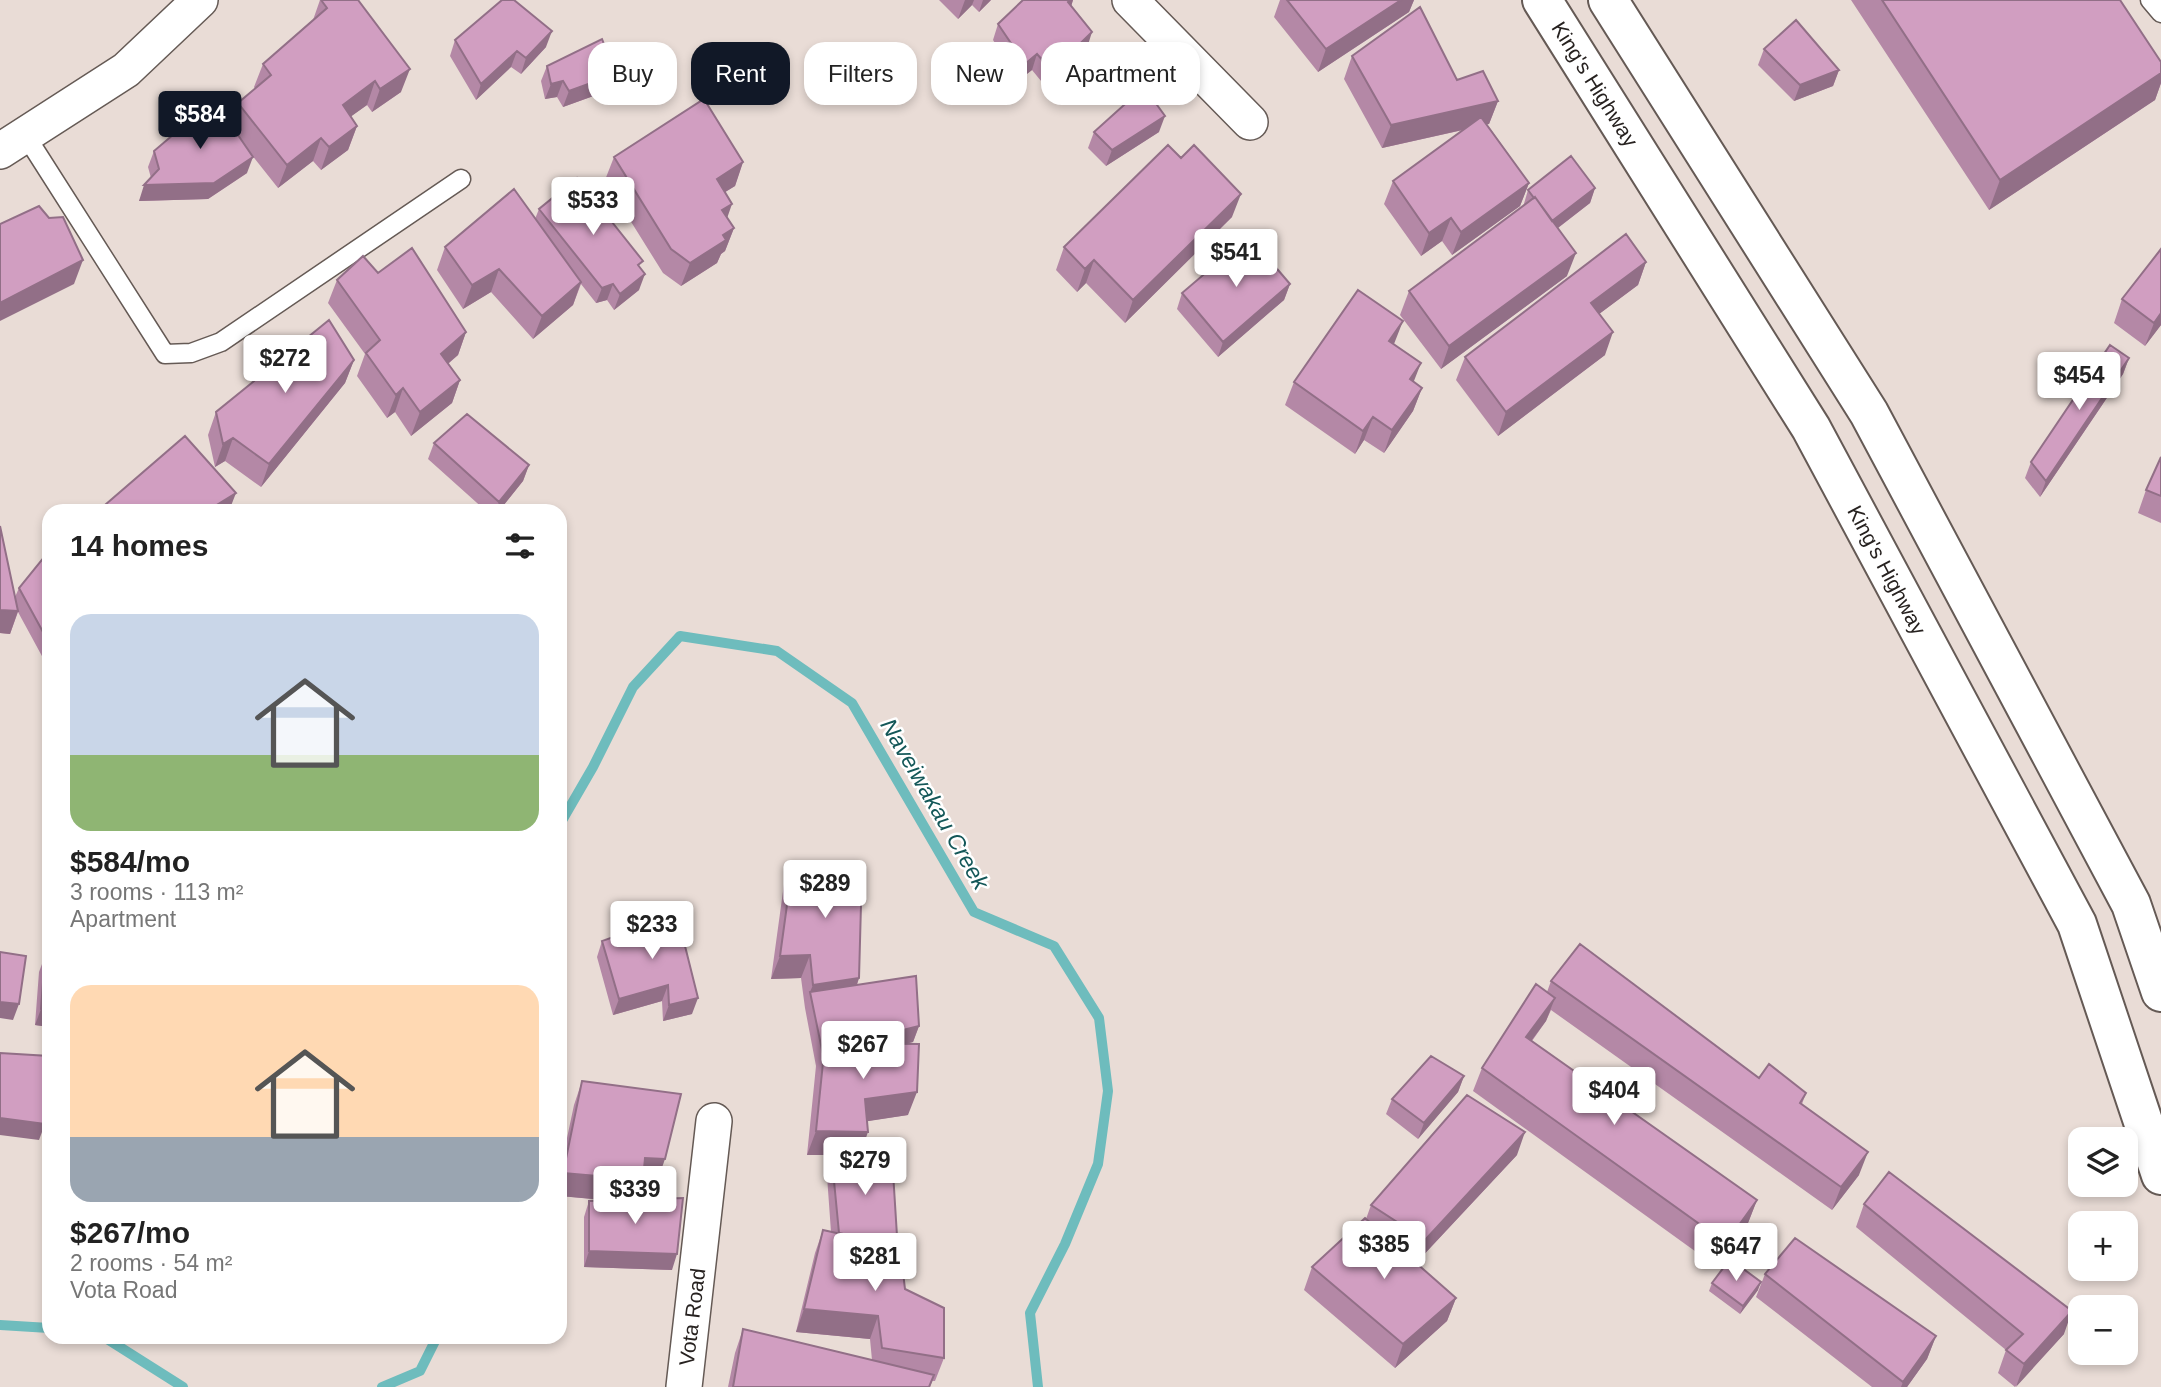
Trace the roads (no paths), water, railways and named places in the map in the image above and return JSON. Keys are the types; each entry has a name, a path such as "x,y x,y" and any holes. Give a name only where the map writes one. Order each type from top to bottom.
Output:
{"highway":[{"name":"King's Highway","path":"1542,0 1811,428 2077,924 2161,1175"},
{"path":"1608,0 1869,413 2131,904 2161,992"}],"street":[{"path":"13,144 126,70 200,0"},
{"path":"1130,0 1250,122"},
{"name":"Vota Road","path":"684,1387 714,1121"}],"lane":[{"path":"2150,0 2161,13"},
{"path":"13,144 165,354 191,353 221,342 461,179"}],"waterway":[{"name":"Naveiwakau Creek","path":"567,812 633,687 680,636 777,651 852,703 974,912 1054,946 1099,1018 1108,1091 1098,1164 1065,1244 1030,1313 1038,1387"},
{"name":"Naveiwakau Creek","path":"0,1325 42,1328"},
{"name":"Naveiwakau Creek","path":"115,1344 183,1387"},
{"name":"Naveiwakau Creek","path":"382,1387 420,1371 434,1344"}]}
